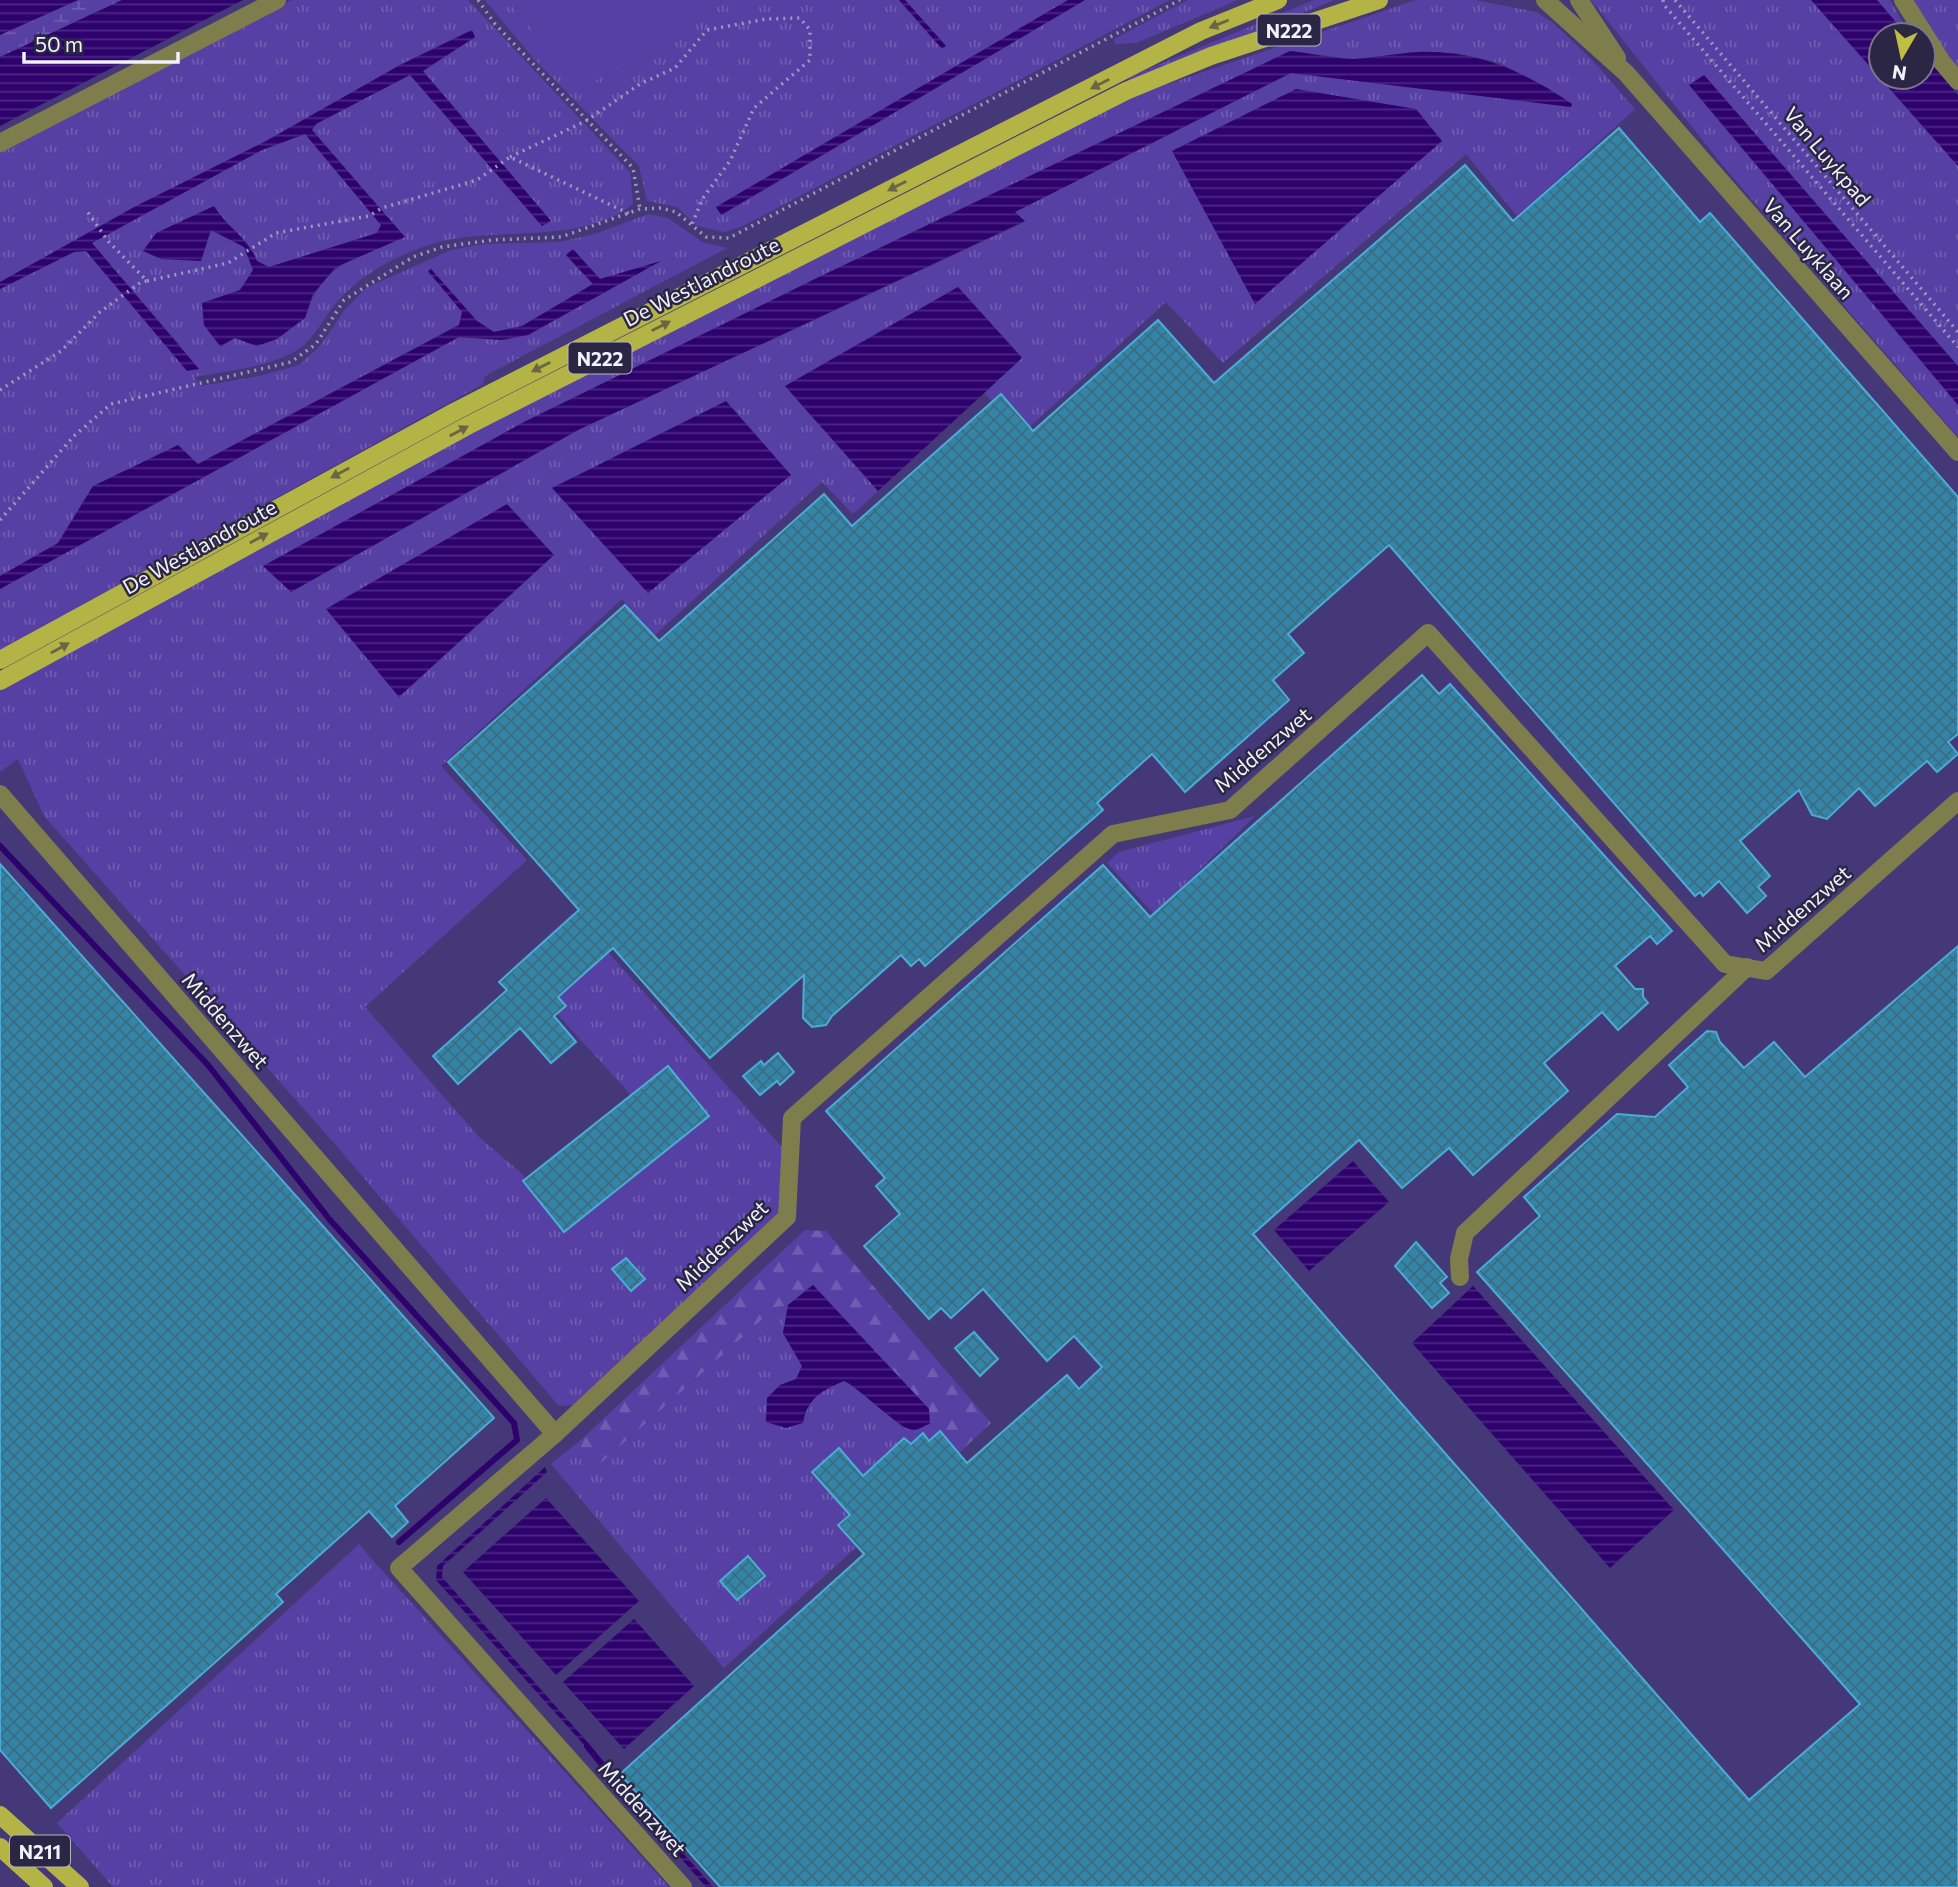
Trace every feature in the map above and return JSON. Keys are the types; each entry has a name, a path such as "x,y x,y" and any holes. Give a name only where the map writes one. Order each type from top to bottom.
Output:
{"main road":[{"name":"De Westlandroute","path":"0,660 409,436 708,280 1201,31 1278,0"},
{"name":"De Westlandroute","path":"0,681 469,425 1126,91 1210,56 1372,1"},
{"name":"N211","path":"0,1815 80,1887"},
{"name":"N211","path":"0,1847 44,1887"}],"street":[{"path":"0,143 277,0"},
{"name":"Van Luyklaan","path":"1545,0 1626,73 1958,452"},
{"name":"Van Luyklaan","path":"1579,0 1626,73"},
{"path":"1903,0 1942,62 1958,81"},
{"name":"Middenzwet","path":"684,1887 399,1568 555,1434 787,1217 792,1118 1113,834 1230,810 1428,633 1725,964 1766,971 1958,801"},
{"name":"Middenzwet","path":"0,794 555,1434"},
{"path":"1460,1277 1458,1259 1465,1233 1747,967"}],"path":[{"path":"478,0 495,24 633,168 638,182 640,209"},
{"path":"0,520 74,436 111,404 291,362 316,344 344,300 413,257 442,247 561,237 640,209 661,208 676,212 690,227 706,237 729,238 1180,0"},
{"path":"1663,0 1664,5 1958,347"},
{"name":"Van Luykpad","path":"1675,0 1958,332"},
{"path":"0,390 61,351 100,312 132,288 147,281 199,271 244,255 275,233 369,216 382,208 477,180 502,161 586,121 640,84 675,68 707,30 756,20 800,18 810,30 810,60 754,108 730,162 704,198 690,227"},
{"path":"510,157 630,214"},
{"path":"87,211 108,241 147,281"}],"green space":[{"path":"78,0 122,0 0,57 0,35"},
{"path":"292,0 468,0 630,172 633,204 612,217 588,225 536,233 456,239 432,244 406,254 368,274 357,283 300,348 256,366 194,377 201,386 260,376 299,365 320,346 344,311 366,288 451,250 484,244 559,242 595,234 648,214 668,218 702,242 727,248 485,376 483,384 0,650 0,589 459,337 502,340 528,335 657,263 600,279 566,256 593,284 522,326 494,332 477,321 431,269 428,272 463,312 460,324 198,464 93,486 58,543 0,576 0,289 74,252 86,251 187,370 179,344 91,243 262,150 306,134 381,225 377,233 269,267 257,262 243,239 214,206 198,215 210,230 244,247 253,270 240,290 202,303 204,325 221,347 235,338 257,346 305,318 321,285 343,265 404,237 312,130 316,124 410,74 542,226 550,220 422,70 475,38 471,30 400,65 266,141 137,206 0,282 0,145"},
{"path":"485,0 507,0 583,88 723,0 899,0 942,48 945,45 905,0 1068,0 717,207 722,215 1085,0 1170,0 743,226 724,232 697,226 677,207 647,201 639,166 534,59"},
{"path":"507,0 723,0 583,88"},
{"path":"1188,0 1238,0 1136,43 1115,44 1114,39"},
{"path":"1314,0 1334,0 1127,85 1129,77"},
{"path":"1416,0 1475,0 1536,12 1552,22 1592,60 1635,109 1517,216 1466,154 1223,363 1166,302 1022,434 984,393 1022,357 958,287 785,386 878,491 853,514 822,482 655,635 622,599 441,766 527,860 365,1007 479,1137 520,1172 564,1227 668,1142 624,1087 514,967 573,913 786,1152 783,1213 574,1405 559,1406 334,1143 44,816 18,759 0,772 0,689 473,431 1097,108","holes":["1290,51 1353,59 1418,52 1456,53 1501,63 1571,107 1291,73 1015,212 1025,222 578,430 291,592 264,566 524,422"]},
{"path":"1591,0 1811,0 1867,63 1867,91 1892,91 1958,166 1958,437 1724,167"},
{"path":"1877,0 1890,0 1902,21 1895,21"},
{"path":"1911,0 1958,0 1958,70 1937,39 1937,21 1925,21"},
{"path":"1255,816 1154,914 1107,863 1119,852"},
{"path":"805,1230 826,1231 991,1423 960,1452 929,1421 929,1409 813,1285 788,1305 776,1307 592,1471 579,1455 582,1439"},
{"path":"788,1305 783,1333 802,1366 796,1379 780,1385 806,1407 816,1394 844,1380 860,1388 903,1428 929,1421 960,1452 724,1668 551,1464 582,1439 579,1455 593,1470 776,1307"},
{"path":"359,1544 669,1887 113,1887 57,1823"}],"shaded area":[{"path":"0,0 78,0 0,35"},
{"path":"122,0 243,0 0,126 0,57"},
{"path":"899,0 905,0 946,46 942,49"},
{"path":"1068,0 1085,0 721,215 716,207"},
{"path":"1811,0 1877,0 1895,21 1867,21 1867,63"},
{"path":"472,30 475,37 423,71 551,221 542,226 410,75 316,124 312,130 405,237 336,267 313,294 305,318 277,339 257,346 235,338 220,346 204,325 202,303 240,290 253,270 244,247 211,230 201,261 161,259 143,251 156,233 214,206 248,245 257,261 269,267 377,233 381,225 305,134 262,150 92,243 199,369 187,371 86,251 74,252 0,289 0,282 136,206 266,141 400,65"},
{"path":"1290,51 1354,59 1418,52 1460,55 1480,59 1518,73 1572,104 1571,107 1291,73 1015,212 1025,221 578,430 291,592 263,566 524,422"},
{"path":"1937,70 1958,95 1958,166 1892,91 1937,91"},
{"path":"1704,75 1958,366 1958,405 1689,85"},
{"path":"1296,89 1416,109 1442,141 1255,304 1172,151"},
{"path":"573,249 600,279 661,261 528,335 502,340 459,337 0,589 0,576 58,543 93,486 178,445 198,464 459,325 462,312 428,271 431,269 477,321 494,332 522,326 593,284 566,255"},
{"path":"958,287 1022,358 878,491 785,386"},
{"path":"726,401 791,475 648,593 552,488"},
{"path":"507,504 554,555 399,697 326,609"},
{"path":"1353,1161 1389,1202 1309,1271 1274,1230"},
{"path":"813,1285 929,1409 930,1424 916,1430 908,1429 844,1381 812,1401 803,1423 786,1428 766,1422 767,1398 780,1385 796,1379 802,1366 783,1333 788,1305"},
{"path":"1473,1286 1674,1510 1610,1568 1412,1343"},
{"path":"545,1467 547,1472 443,1566 442,1577 589,1744 586,1747 436,1580 437,1566"},
{"path":"546,1498 639,1601 556,1675 463,1572"},
{"path":"634,1619 694,1686 624,1749 563,1682"},
{"path":"615,1776 713,1887 706,1887 612,1780"}],"building":[{"path":"1619,128 1700,222 1710,213 1958,497 1958,734 1948,742 1958,754 1937,772 1927,761 1875,806 1859,788 1827,819 1812,815 1799,790 1740,841 1770,876 1758,887 1766,896 1747,913 1719,881 1703,896 1700,892 1695,896 1389,545 1288,634 1304,653 1273,680 1289,700 1185,792 1152,754 1097,803 1103,810 925,966 919,959 911,966 901,955 832,1016 826,1025 812,1027 803,1018 804,975 710,1058 613,948 558,997 566,1006 554,1016 576,1042 551,1063 520,1028 458,1084 433,1056 507,990 499,982 579,910 448,762 625,605 659,641 824,494 852,526 1001,394 1033,431 1158,320 1214,383 1465,165 1513,221"},
{"path":"1422,675 1439,694 1450,684 1672,931 1657,944 1650,936 1615,966 1635,989 1643,989 1643,997 1648,1003 1618,1030 1602,1012 1544,1063 1568,1091 1473,1175 1449,1148 1402,1188 1359,1140 1253,1234 1749,1800 1860,1704 1477,1272 1540,1216 1524,1197 1617,1114 1655,1117 1688,1087 1669,1065 1707,1031 1716,1032 1720,1042 1744,1068 1774,1042 1805,1077 1958,946 1958,1887 720,1887 620,1774 864,1554 838,1525 850,1515 812,1472 839,1448 863,1476 904,1438 911,1444 923,1433 929,1441 940,1431 967,1463 1067,1375 1079,1389 1102,1367 1074,1336 1047,1361 983,1289 951,1318 941,1308 929,1319 864,1246 900,1214 876,1186 885,1178 826,1111 1103,865 1150,917"},
{"path":"0,864 494,1418 395,1506 408,1522 392,1537 369,1511 276,1594 283,1602 51,1808 0,1750"},
{"path":"778,1053 794,1072 780,1085 777,1081 760,1095 743,1076 761,1061 764,1065"},
{"path":"668,1066 709,1116 564,1232 523,1181"},
{"path":"1416,1242 1447,1277 1440,1283 1449,1293 1432,1308 1395,1266"},
{"path":"626,1258 645,1279 631,1291 612,1269"},
{"path":"974,1332 998,1359 980,1376 955,1348"},
{"path":"748,1556 765,1576 737,1600 720,1581"}],"waterway":[{"path":"0,846 208,1065 330,1220 514,1423 517,1440 399,1542"},
{"path":"587,1746 613,1778"}]}
